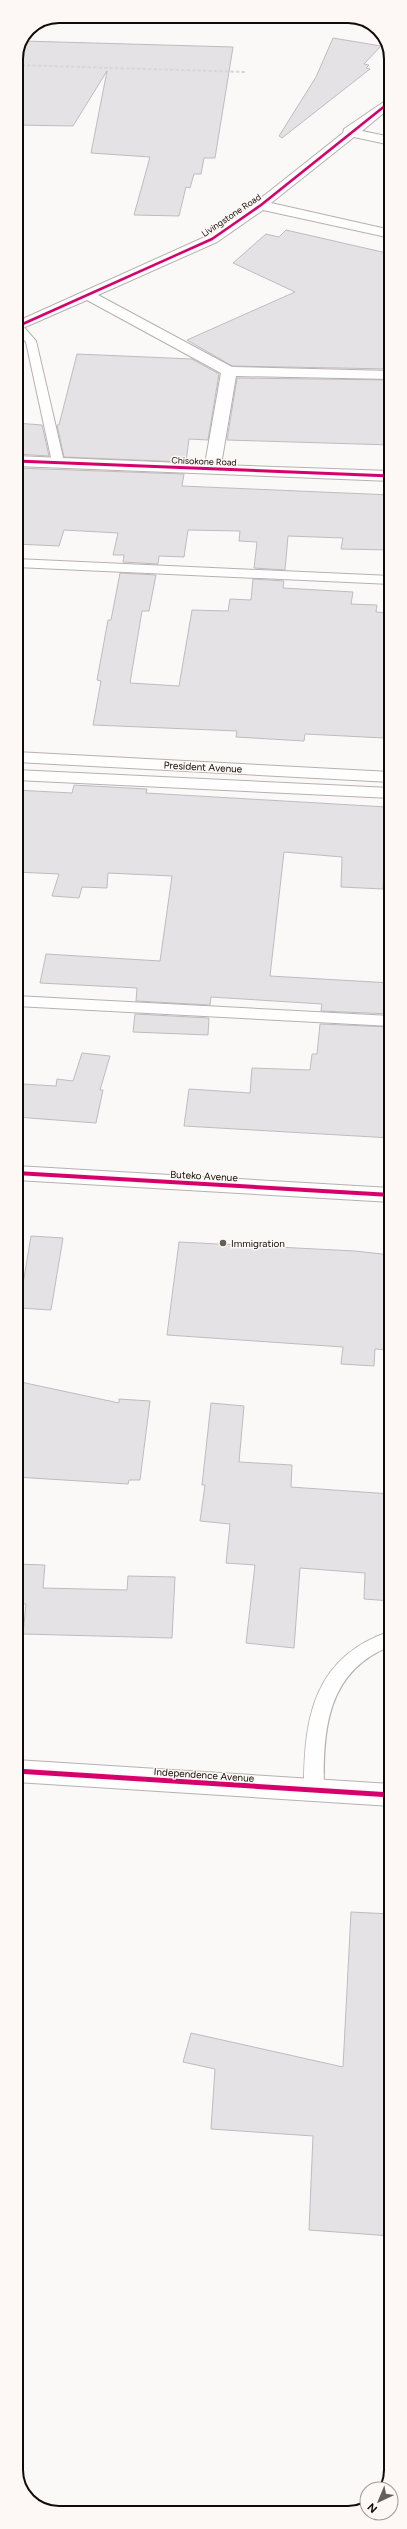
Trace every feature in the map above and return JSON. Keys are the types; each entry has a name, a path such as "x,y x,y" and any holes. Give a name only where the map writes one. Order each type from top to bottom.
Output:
{"street":[{"name":"Livingstone Road","path":"23,325 89,296 212,239 261,206 349,132 384,106"},
{"path":"349,132 384,140"},
{"path":"261,206 384,232"},
{"path":"89,296 228,371 384,375"},
{"path":"23,314 34,320"},
{"path":"212,469 228,371"},
{"name":"Chisokone Road","path":"23,461 384,476"},
{"name":"President Avenue","path":"23,756 384,777"},
{"name":"President Avenue","path":"23,775 384,793"},
{"name":"Buteko Avenue","path":"23,1174 384,1195"},
{"name":"Independence Avenue","path":"23,1771 384,1795"}],"lane":[{"path":"23,333 31,341 58,462"},
{"path":"23,563 384,580"},
{"path":"23,1001 384,1021"},
{"path":"314,1790 314,1746 320,1710 338,1677 357,1656 384,1640"}],"building":[{"path":"333,38 381,46 364,64 369,65 366,68 370,69 282,138 279,136 316,77"},
{"path":"28,41 233,47 215,158 204,158 201,174 194,174 190,188 186,187 179,216 134,215 150,157 91,153 107,71 73,126 23,125 23,59"},
{"path":"286,230 384,252 384,369 232,366 187,340 295,292 233,263 266,234 279,237"},
{"path":"77,354 192,359 219,374 208,440 189,439 186,462 64,457 57,425 59,425"},
{"path":"237,378 384,380 384,445 227,440"},
{"path":"23,424 42,425 49,456 23,454"},
{"path":"23,468 184,474 182,486 384,495 384,550 341,549 343,538 288,536 285,570 254,568 257,542 239,541 240,531 188,530 184,557 159,556 158,564 123,562 124,555 113,555 118,533 64,530 59,546 23,544"},
{"path":"120,573 156,575 149,611 142,611 130,683 179,686 192,610 228,611 230,599 251,600 253,579 284,581 283,588 353,592 351,604 377,605 376,612 384,613 384,738 305,734 304,741 236,737 237,731 93,725 101,681 97,680 108,620 111,620"},
{"path":"74,785 147,789 146,793 384,807 383,889 341,887 342,857 284,852 270,976 384,983 384,1014 321,1011 322,1004 211,997 210,1005 136,1001 137,988 40,983 46,954 160,961 172,876 108,873 107,888 82,887 79,898 52,896 59,874 23,872 23,790 72,793"},
{"path":"135,1014 209,1018 208,1035 133,1032"},
{"path":"320,1024 384,1027 384,1138 184,1126 189,1089 250,1093 252,1068 310,1070 312,1054 317,1054"},
{"path":"82,1053 110,1056 100,1090 103,1090 96,1123 23,1118 23,1084 56,1086 57,1079 73,1081"},
{"path":"31,1236 63,1238 51,1310 23,1308 23,1284"},
{"path":"179,1242 355,1251 384,1254 384,1350 375,1349 374,1366 341,1364 343,1347 167,1335"},
{"path":"23,1382 119,1403 119,1399 150,1401 140,1480 129,1480 128,1484 23,1477"},
{"path":"211,1403 244,1406 239,1462 292,1465 291,1487 384,1494 384,1600 364,1599 365,1573 300,1568 294,1648 246,1643 255,1565 226,1563 230,1524 200,1521 205,1485 202,1485"},
{"path":"23,1564 45,1565 43,1588 127,1590 128,1576 175,1577 172,1638 23,1634 26,1604 23,1604"},
{"path":"351,1912 384,1914 384,2235 309,2230 313,2136 211,2129 215,2069 183,2062 191,2033 343,2067"}],"railway":[{"path":"23,65 245,72"}],"cycle path":[{"path":"23,324 212,239 261,205 384,107"},
{"path":"23,461 384,476"},
{"path":"23,1173 384,1195"},
{"path":"23,1771 384,1795"}],"place":[{"name":"Immigration","path":"223,1243"}]}
